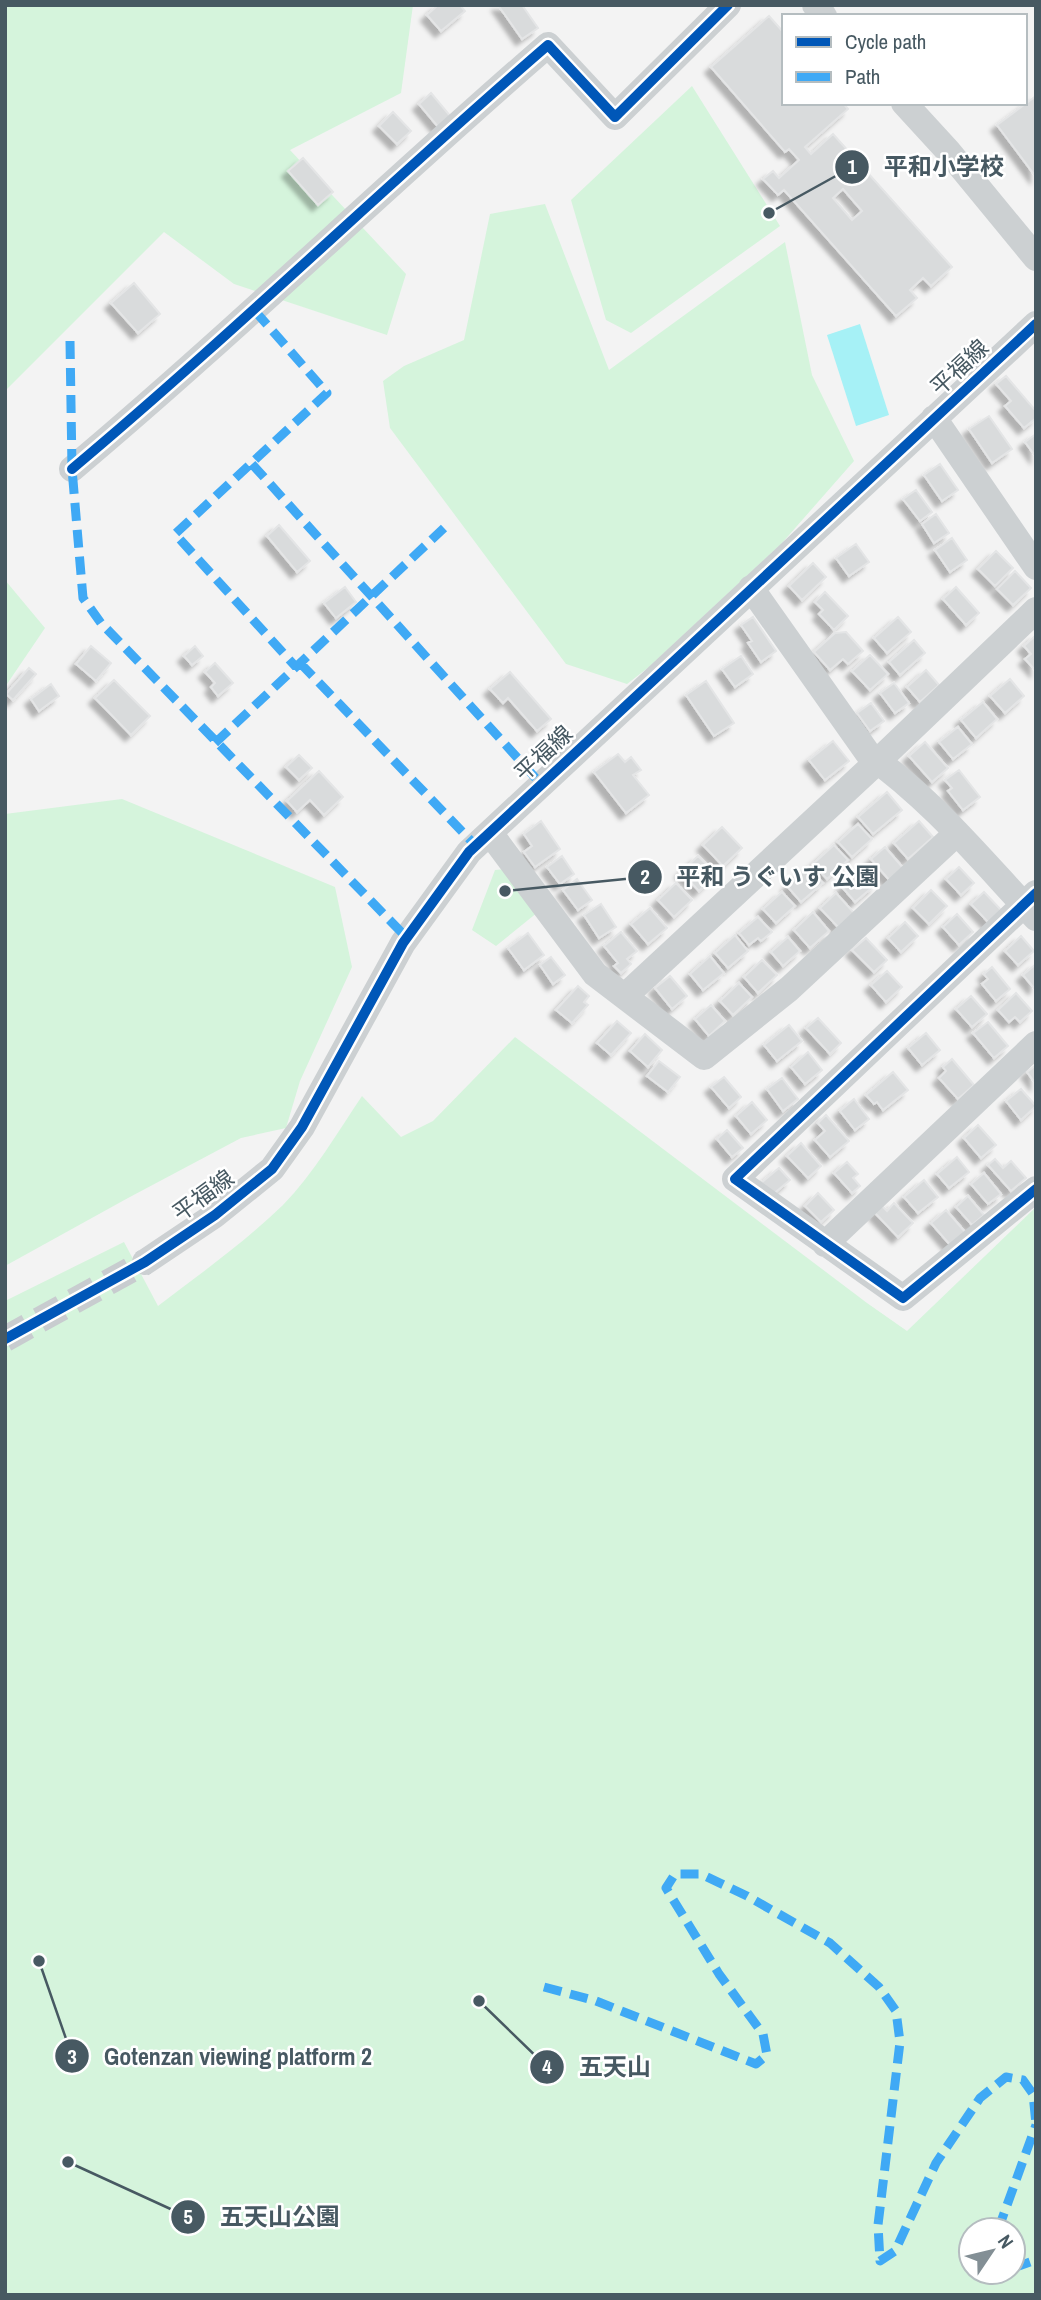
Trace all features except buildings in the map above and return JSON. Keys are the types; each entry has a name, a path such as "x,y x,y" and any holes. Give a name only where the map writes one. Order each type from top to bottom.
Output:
{"street":[{"path":"72,469 177,380 462,120 548,46 615,117 729,5"},
{"path":"906,105 1036,258"},
{"name":"平福線","path":"145,1262 215,1215 272,1169 302,1127 403,943 469,852 1036,324"},
{"path":"934,418 1036,567"},
{"path":"751,588 869,755 890,770 1032,905 735,1179 903,1298 1036,1189"},
{"path":"625,996 1036,610"},
{"path":"489,833 595,974 704,1057 789,989 957,833"},
{"path":"825,1244 1036,1044"}],"green space":[{"path":"5,5 413,5 401,93 290,150 406,274 387,335 234,284 164,232 5,391"},
{"path":"692,86 780,226 631,333 606,320 571,200"},
{"path":"545,204 609,370 785,242 812,375 854,461 782,543 649,667 627,684 566,664 390,428 383,381 404,366 464,340 490,214"},
{"path":"5,580 45,628 5,687"},
{"path":"122,799 335,887 352,967 300,1081 286,1128 241,1138 5,1266 5,814"},
{"path":"507,869 538,912 496,946 472,930 495,870"},
{"path":"515,1037 907,1331 1036,1207 1036,2295 5,2295 5,1301 124,1242 158,1306 238,1245 283,1205 315,1166 362,1096 401,1137 433,1121"}],"water":[{"path":"860,324 889,415 856,426 827,335"}],"tunnel":[{"path":"5,1339 145,1262"}],"marked path":[{"path":"255,311 327,393 175,534 296,667"},
{"path":"70,341 72,469 83,598 101,623 407,938"},
{"path":"252,464 541,784"},
{"path":"215,743 444,528"},
{"path":"300,663 476,846"},
{"path":"544,1987 596,2001 756,2064 767,2055 763,2034 719,1974 666,1888 675,1874 701,1874 747,1896 830,1943 879,1987 896,2011 900,2042 878,2225 880,2261 895,2251 936,2163 980,2098 1006,2077 1023,2080 1033,2094 1036,2124"},
{"path":"1003,2216 1036,2125"},
{"path":"1027,2263 1036,2260"}],"cycle path":[{"path":"72,469 548,45 615,117 728,5"},
{"path":"5,1339 145,1262 215,1215 272,1169 302,1127 403,943 469,852 1036,324"},
{"path":"1036,893 735,1179 903,1298 1036,1189"}],"place":[{"name":"平和小学校","path":"769,213"},
{"name":"平和 うぐいす 公園","path":"505,891"},
{"name":"Gotenzan viewing platform 2","path":"39,1961"},
{"name":"五天山","path":"479,2001"},
{"name":"五天山公園","path":"68,2162"}]}
